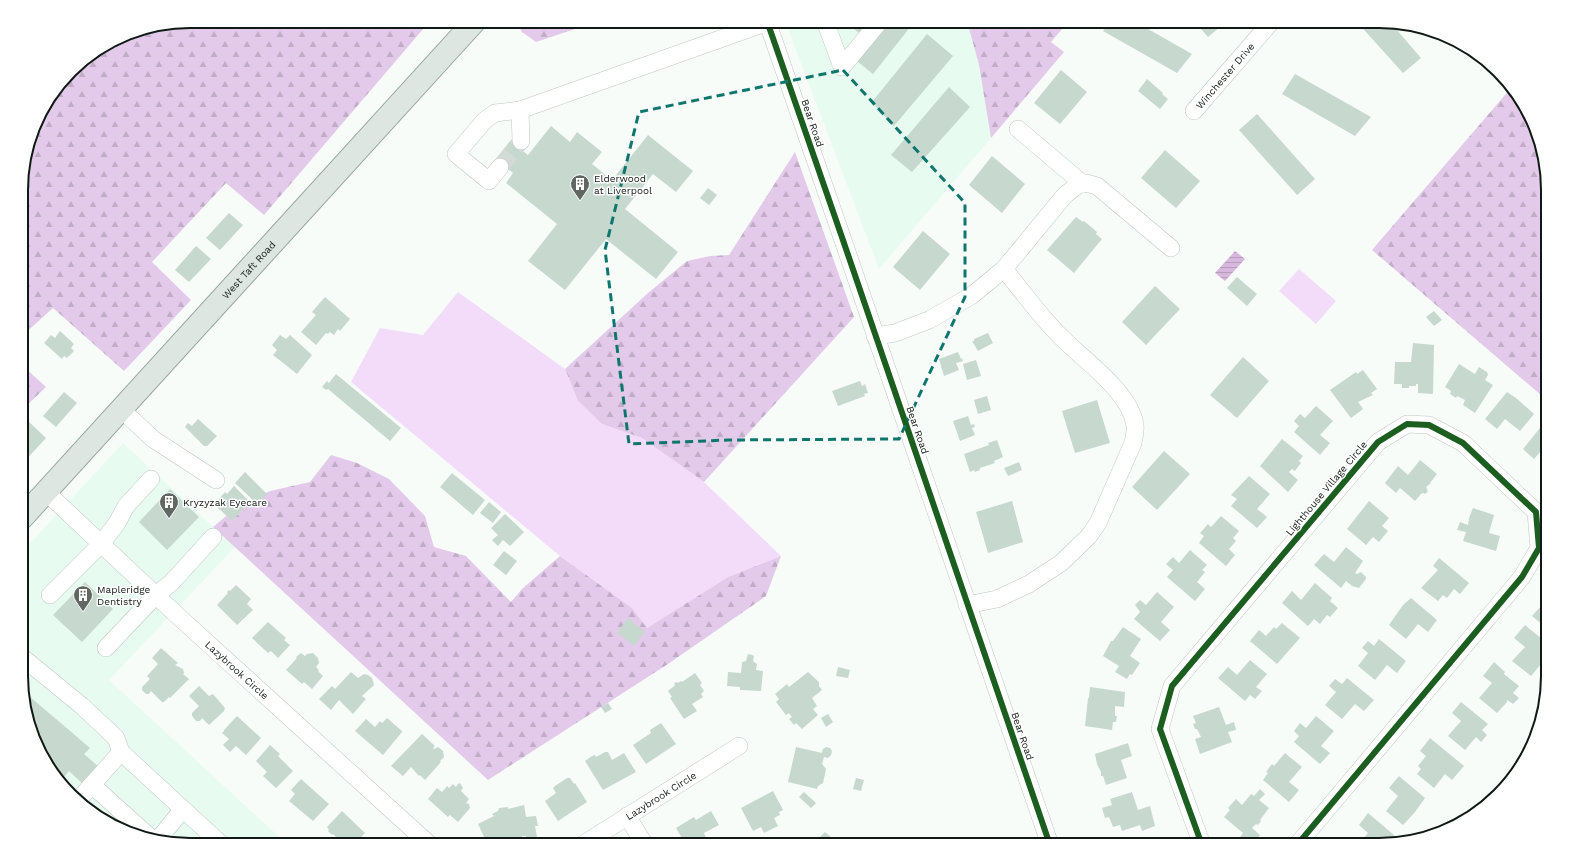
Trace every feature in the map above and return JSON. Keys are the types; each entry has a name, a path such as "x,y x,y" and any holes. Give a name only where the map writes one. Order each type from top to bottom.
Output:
{"main road":[{"name":"West Taft Road","path":"28,512 468,28"}],"street":[{"path":"500,167 489,181 456,154 485,120 495,113 520,110 749,28"},
{"name":"Bear Road","path":"771,28 1046,838"},
{"path":"828,28 842,67 874,28"},
{"name":"Winchester Drive","path":"1194,111 1266,28"},
{"path":"520,110 521,141"},
{"path":"1018,129 1083,184"},
{"path":"875,336 895,333 929,320 971,296 1004,269 1065,195 1078,185 1086,183 1096,186 1171,248"},
{"path":"967,605 997,598 1029,584 1061,563 1089,536 1101,516 1133,443 1135,432 1135,423 1131,412 1117,389 1059,334 1004,269"},
{"path":"121,409 154,439 216,480"},
{"name":"Lighthouse Village Circle","path":"1199,838 1160,730 1172,686 1378,442 1406,424 1429,425 1463,443 1536,512 1539,548 1522,577 1303,838"},
{"path":"50,595 101,544 117,523 126,506 151,478"},
{"name":"Lazybrook Circle","path":"46,492 156,595 422,838"},
{"path":"106,648 156,595 171,583 213,537"},
{"path":"28,661 82,706 116,738 121,752 214,838"},
{"name":"Lazybrook Circle","path":"593,838 739,746"},
{"path":"81,796 121,752"},
{"path":"92,784 144,831"},
{"path":"161,835 183,809"},
{"path":"627,816 641,838"}],"highlighted area":[{"path":"843,70 965,203 965,297 899,439 728,440 629,444 605,250 639,112"}],"shaded area":[{"path":"788,28 969,28 979,65 991,138 879,269"},
{"path":"1235,251 1245,259 1225,281 1215,273"},
{"path":"1299,269 1336,301 1316,324 1279,291"},
{"path":"458,292 565,369 578,401 602,424 642,438 704,482 781,556 728,577 647,628 632,608 560,556 351,382 380,328 423,335"},
{"path":"123,443 235,547 109,680 280,838 179,838 158,835 128,826 100,811 75,791 61,775 40,738 29,697 28,546"}],"green space":[{"path":"179,28 424,28 264,215 226,183 152,262 191,300 124,371 53,308 28,331 29,169 40,128 55,100 75,75 91,61 128,40 158,31"},
{"path":"520,28 578,28 536,42 522,32"},
{"path":"969,28 1063,28 1051,42 1064,52 991,138 979,65"},
{"path":"1508,91 1529,128 1540,169 1541,395 1372,250"},
{"path":"795,152 854,317 704,482 642,438 602,424 578,401 565,369 648,293 687,261 710,256 729,255"},
{"path":"28,370 46,387 28,404"},
{"path":"331,455 357,463 389,479 425,516 434,547 466,556 511,602 522,589 560,556 632,608 647,628 728,577 781,556 766,596 668,664 488,780 213,527 237,507 270,491 310,482"}],"building":[{"path":"853,28 863,28 859,33"},
{"path":"884,28 909,28 873,74 857,61"},
{"path":"1105,28 1146,28 1192,54 1177,73 1103,31"},
{"path":"1200,28 1219,28 1208,37"},
{"path":"1362,28 1396,29 1421,58 1403,73"},
{"path":"927,34 953,56 894,126 872,102"},
{"path":"1061,70 1087,92 1060,124 1034,103"},
{"path":"1295,74 1371,117 1355,136 1282,94"},
{"path":"1147,79 1168,99 1160,109 1138,91"},
{"path":"949,87 970,107 912,172 891,155"},
{"path":"1257,114 1315,179 1297,195 1239,130"},
{"name":"Elderwood at Liverpool","path":"551,126 570,142 577,132 602,152 592,164 612,180 648,135 693,171 676,192 653,174 625,209 678,252 656,279 606,239 565,290 528,261 557,224 506,183 513,173 496,159 510,141 528,155"},
{"path":"1165,150 1200,181 1176,208 1141,178"},
{"path":"992,156 1025,184 1002,213 969,185"},
{"path":"708,188 717,195 709,205 700,198"},
{"path":"229,213 243,225 220,250 206,238"},
{"path":"1076,217 1083,222 1084,221 1097,232 1096,234 1102,239 1074,273 1047,250"},
{"path":"923,231 950,254 920,290 893,267"},
{"path":"196,246 211,259 189,282 175,270"},
{"path":"1237,277 1257,294 1247,306 1227,288"},
{"path":"1155,286 1180,309 1146,345 1122,322"},
{"path":"325,297 350,319 340,331 338,329 334,335 330,332 328,334 326,333 316,345 301,332 316,315 312,312"},
{"path":"1434,311 1442,320 1434,326 1426,317"},
{"path":"60,331 74,344 71,348 74,351 67,358 64,356 62,359 44,343 51,335 55,338"},
{"path":"988,333 993,343 978,351 972,341"},
{"path":"280,335 286,339 290,335 312,355 297,374 273,355 277,350 272,345"},
{"path":"1413,343 1434,345 1433,394 1418,393 1418,384 1416,384 1416,386 1409,386 1409,388 1402,388 1402,384 1394,384 1395,362 1411,362"},
{"path":"958,352 963,361 956,363 959,370 944,376 939,359"},
{"path":"1243,357 1269,381 1237,418 1210,395"},
{"path":"976,360 981,376 967,380 963,364"},
{"path":"1459,364 1475,374 1479,367 1487,372 1488,375 1485,380 1493,385 1475,413 1463,405 1465,400 1457,396 1456,398 1450,394 1451,391 1445,387"},
{"path":"1363,370 1377,389 1371,393 1373,395 1358,402 1363,409 1351,418 1330,390 1356,372 1357,374"},
{"path":"336,374 401,428 390,441 328,389 326,390 322,387 327,381 329,383"},
{"path":"860,381 862,386 865,384 868,393 864,394 865,396 838,406 832,391"},
{"path":"64,392 77,403 56,427 43,416"},
{"path":"1507,392 1534,414 1520,431 1505,419 1497,429 1485,419"},
{"path":"987,396 991,410 978,414 974,400"},
{"path":"1097,400 1110,443 1075,453 1062,411"},
{"path":"1316,406 1333,421 1320,435 1330,443 1320,455 1294,432 1299,426 1294,421 1300,414 1305,418"},
{"path":"968,416 971,425 974,424 975,427 972,428 975,435 960,441 953,421"},
{"path":"198,419 217,436 207,446 204,446 185,427 188,423 192,426"},
{"path":"28,421 46,438 28,458 28,431"},
{"path":"1541,427 1541,451 1534,459 1523,449"},
{"path":"1282,439 1303,456 1299,461 1301,463 1295,471 1292,469 1289,472 1298,480 1288,492 1260,466"},
{"path":"997,440 1003,457 994,461 995,463 980,468 980,470 970,472 964,454 989,445 988,443"},
{"path":"1164,451 1190,474 1157,510 1132,487"},
{"path":"1420,460 1437,474 1431,483 1426,487 1428,491 1425,494 1421,494 1415,501 1400,488 1396,493 1385,483 1398,466 1408,475"},
{"path":"1019,462 1022,470 1008,476 1004,468"},
{"path":"245,472 267,494 257,504 235,483"},
{"path":"452,473 485,500 473,515 440,487"},
{"path":"1249,476 1270,494 1257,509 1267,517 1257,528 1231,506 1237,499 1231,495"},
{"path":"234,486 250,502 232,521 216,506 216,502 225,492 227,494"},
{"name":"Kryzyzak Eyecare","path":"170,489 199,517 167,550 139,522"},
{"path":"1012,501 1023,542 988,553 976,512"},
{"path":"1369,501 1389,518 1382,526 1388,531 1379,542 1373,537 1366,545 1347,529"},
{"path":"489,502 501,512 493,523 480,513"},
{"path":"1473,508 1494,515 1489,533 1500,536 1496,551 1463,541 1466,532 1457,530 1460,522 1468,525"},
{"path":"505,514 524,532 510,546 503,540 498,546 492,540 498,535 491,528"},
{"path":"1221,516 1239,531 1233,538 1236,541 1229,549 1235,555 1226,566 1199,543 1204,536 1200,533 1208,524 1211,527"},
{"path":"1346,547 1363,561 1355,573 1357,574 1361,572 1366,577 1359,588 1352,586 1346,581 1341,588 1314,565 1324,554 1334,562"},
{"path":"1190,550 1207,565 1202,570 1205,572 1197,582 1205,589 1195,601 1167,577 1173,570 1166,564 1173,557 1179,563"},
{"path":"504,551 517,561 506,575 493,565"},
{"path":"1439,558 1469,583 1460,594 1454,589 1447,598 1443,595 1438,601 1421,588 1438,570 1433,566"},
{"name":"Mapleridge Dentistry","path":"85,582 113,609 82,642 53,615"},
{"path":"1315,583 1332,598 1330,601 1338,608 1330,617 1327,615 1320,624 1314,619 1308,626 1282,603 1292,591 1301,600"},
{"path":"236,585 251,599 247,604 253,610 237,625 217,605 228,593 227,592"},
{"path":"1157,592 1174,607 1161,622 1170,630 1160,641 1134,619 1140,612 1135,605 1140,600 1146,605"},
{"path":"1411,598 1437,620 1428,632 1418,624 1406,639 1389,625 1403,605"},
{"path":"1541,606 1541,623 1532,616"},
{"path":"628,618 645,632 634,646 617,633"},
{"path":"268,622 286,638 284,640 290,645 278,658 271,651 268,653 252,638"},
{"path":"1282,623 1300,638 1277,664 1250,641 1259,630 1266,636 1274,627 1276,629"},
{"path":"1525,625 1541,638 1541,664 1531,676 1512,661 1525,647 1514,638"},
{"path":"1123,627 1141,639 1130,656 1140,663 1132,675 1130,674 1127,679 1115,672 1119,666 1103,656 1111,641 1113,641"},
{"path":"1379,639 1406,661 1397,673 1387,665 1375,680 1358,666 1368,653 1362,648 1368,641 1374,646"},
{"path":"161,648 178,663 175,665 183,669 183,674 189,679 164,702 162,702 151,691 149,694 146,694 142,690 142,687 150,679 147,676 158,664 152,658"},
{"path":"301,653 305,656 313,653 318,658 319,663 316,667 323,676 312,689 304,682 302,684 286,670"},
{"path":"748,654 754,656 753,661 757,664 756,670 763,671 761,691 740,690 740,687 727,686 728,672 741,673 742,662 746,661"},
{"path":"1250,660 1267,674 1256,687 1262,691 1255,699 1250,695 1245,701 1218,678 1228,667 1237,675"},
{"path":"1494,662 1505,672 1504,674 1519,686 1513,693 1519,698 1513,704 1507,700 1507,702 1497,713 1479,698 1492,683 1483,676"},
{"path":"838,667 850,670 848,678 836,676"},
{"path":"351,672 358,678 364,674 368,675 372,678 374,685 362,696 366,699 353,714 339,700 331,710 319,699 332,686 335,689"},
{"path":"808,672 819,682 819,686 822,690 812,698 817,706 813,709 818,715 802,729 796,723 794,725 789,719 792,717 789,713 786,715 776,702 779,699 775,694 787,684 789,687"},
{"path":"695,673 702,683 700,685 704,691 701,694 703,697 692,704 697,711 684,719 670,698 672,697 668,691 675,685 674,683 682,682"},
{"path":"1347,678 1374,700 1364,711 1355,704 1342,719 1325,705 1336,692 1329,686 1335,679 1342,684"},
{"path":"199,686 209,696 213,694 225,708 224,711 209,725 202,718 200,721 196,721 192,716 192,713 199,706 189,696"},
{"path":"1090,687 1125,692 1124,707 1115,706 1115,716 1117,716 1116,722 1113,722 1112,730 1085,726"},
{"path":"29,696 90,748 84,754 99,767 84,785 69,771 64,778 45,748 40,738"},
{"path":"1461,702 1488,724 1482,730 1487,735 1481,742 1476,737 1465,750 1448,736 1461,721 1452,713"},
{"path":"608,703 612,709 605,713 601,707"},
{"path":"1219,707 1226,725 1234,722 1236,730 1228,732 1232,742 1200,754 1195,739 1201,737 1193,724 1196,723 1193,716"},
{"path":"828,714 833,722 826,727 821,718"},
{"path":"237,716 261,738 246,755 236,746 230,752 223,745 229,739 222,733"},
{"path":"1316,716 1334,731 1321,746 1330,753 1320,764 1294,742 1299,736 1294,731 1300,723 1306,728"},
{"path":"387,718 402,732 383,755 355,731 366,719 375,727 380,721 382,723"},
{"path":"661,723 676,744 646,764 633,745 651,733 650,730"},
{"path":"422,734 435,746 433,748 434,749 438,747 443,751 444,757 425,780 411,767 403,776 391,766"},
{"path":"1430,738 1464,766 1452,780 1445,774 1434,788 1417,774 1421,769 1418,766 1426,756 1420,751"},
{"path":"1128,743 1132,756 1121,760 1127,778 1106,785 1103,776 1101,776 1095,754"},
{"path":"270,745 280,754 278,756 293,771 276,788 263,776 267,772 256,761"},
{"path":"796,747 822,753 823,749 826,747 830,748 832,751 828,758 824,757 822,764 826,769 823,783 818,786 817,789 788,782"},
{"path":"608,752 612,760 624,753 636,772 603,790 585,761 592,756 595,755 596,757"},
{"path":"1285,753 1302,767 1289,782 1299,790 1289,802 1263,780 1268,773 1266,772 1272,764 1274,766"},
{"path":"1399,776 1425,798 1403,825 1386,811 1398,796 1389,788"},
{"path":"567,778 570,778 574,784 575,783 587,802 558,821 545,801 556,793 553,788"},
{"path":"856,778 864,780 861,791 853,789"},
{"path":"301,779 329,804 313,821 289,801 295,794 291,790"},
{"path":"460,783 463,788 461,791 469,799 466,803 469,804 470,808 458,822 450,815 448,817 428,799 437,788 442,792 447,786 449,788 453,784 456,787"},
{"path":"1260,789 1265,794 1259,800 1269,808 1258,825 1256,824 1252,828 1260,835 1258,838 1240,838 1243,833 1224,817 1230,810 1228,808 1236,799 1242,805 1251,794 1254,796"},
{"path":"773,791 783,810 779,812 780,815 774,818 778,826 764,833 761,827 753,831 741,808"},
{"path":"804,792 816,803 811,808 799,797"},
{"path":"1132,792 1138,810 1150,806 1155,826 1142,831 1140,825 1122,831 1120,825 1113,827 1109,817 1105,818 1102,808 1112,805 1110,799"},
{"path":"524,805 526,817 536,816 538,826 535,826 537,837 526,838 526,836 522,836 522,838 485,838 478,824 494,816 492,814 498,811 499,808 508,807 508,809"},
{"path":"342,811 365,833 360,838 337,838 328,831 329,830 327,827"},
{"path":"711,811 719,825 704,833 706,838 682,838 676,828 694,817 696,820"},
{"path":"1368,813 1394,835 1390,838 1364,838 1368,833 1359,825"},
{"path":"825,832 831,837 821,838 820,837"}],"tunnel":[{"path":"500,167 521,141"}],"cycle path":[{"path":"769,28 1048,838"},
{"path":"1199,838 1160,729 1172,686 1378,442 1407,424 1429,425 1463,443 1536,512 1539,548 1522,577 1303,838"}],"place":[{"name":"Elderwood at Liverpool","path":"580,201"},
{"name":"Kryzyzak Eyecare","path":"169,519"},
{"name":"Mapleridge Dentistry","path":"83,612"}]}
